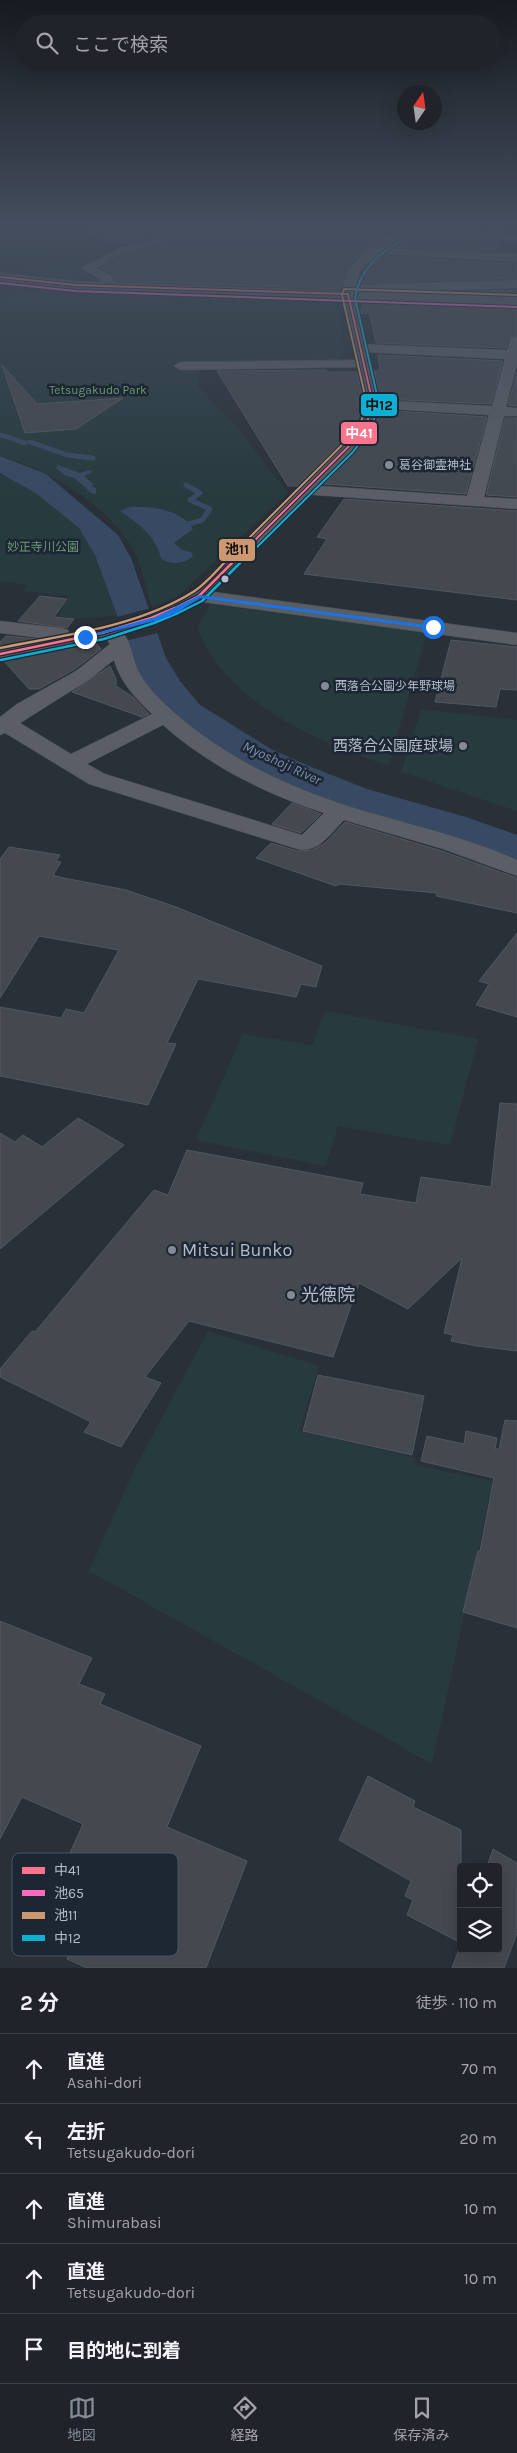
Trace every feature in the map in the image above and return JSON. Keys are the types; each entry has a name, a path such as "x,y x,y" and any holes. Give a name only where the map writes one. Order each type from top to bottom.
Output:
{"street":[{"path":"0,654 85,637 117,635 171,613 200,596 363,432 372,415 373,404 353,316"},
{"path":"474,501 515,355 517,339"},
{"path":"360,348 515,355"},
{"path":"181,366 363,364"},
{"path":"373,404 517,412"},
{"path":"306,490 517,504"},
{"path":"200,596 517,638"},
{"path":"0,627 85,637"},
{"path":"2,718 25,708 83,675 117,635"},
{"path":"117,635 129,674 151,701 205,748 243,770 286,790 340,810 419,832 517,869"},
{"path":"69,764 167,715"},
{"path":"2,718 69,764 97,779 306,844 340,810"}],"green space":[{"name":"Tetsugakudo Park","path":"0,316 339,316 345,354 341,358 342,363 200,365 198,386 236,426 288,493 177,597 152,607 136,555 126,538 96,506 39,470 0,456"},
{"name":"妙正寺川公園","path":"0,474 48,499 79,526 98,555 120,615 75,619 58,616 69,596 23,591 27,585 0,581"},
{"name":"西落合公園少年野球場","path":"210,604 427,633 388,766 360,756 304,731 252,699 230,678 211,655 197,628"},
{"name":"西落合公園庭球場","path":"421,709 517,720 517,811 401,772"},
{"path":"325,1011 478,1039 450,1145 338,1126 326,1166 196,1140 243,1034 312,1045"},
{"path":"208,1331 319,1366 300,1431 416,1458 415,1465 493,1481 432,1764 89,1571 134,1470"}],"water":[{"name":"Myoshoji River","path":"0,456 46,474 118,535 131,558 166,658 180,681 200,705 271,749 309,766 367,789 466,817 517,835 517,864 315,799 281,784 198,738 134,674 125,637 95,555 79,528 37,494 0,473"},
{"path":"58,465 80,473 89,470 93,472 84,476 94,485 91,486 96,488 96,494 91,493 75,478 66,476 56,468"},
{"path":"130,507 165,510 174,513 188,522 193,529 174,543 182,550 191,552 193,557 177,563 161,559 159,551 146,531 120,511"}],"pier":[{"path":"151,608 158,633 125,641 117,617"}],"building":[{"path":"370,316 517,316 517,333 508,339 506,348 376,343"},
{"path":"378,355 503,361 491,404 381,399 374,371 380,371"},
{"path":"2,365 37,404 123,398 76,429 25,433"},
{"path":"326,370 327,372 357,372 364,404 356,424 347,438 297,486 288,486 217,371"},
{"path":"517,372 517,406 508,405"},
{"path":"380,410 487,417 466,494 324,484 355,452 375,426"},
{"path":"505,418 517,418 517,497 486,495"},
{"path":"344,499 517,511 517,600 304,574 327,539 317,537"},
{"path":"40,596 67,599 54,617 74,619 67,628 18,621"},
{"path":"6,636 37,639 0,646 0,642"},
{"path":"451,640 517,647 517,690 500,689 496,707 435,702"},
{"path":"96,643 101,649 75,669 39,689 29,689 4,661"},
{"path":"110,666 116,679 116,686 133,697 149,714 142,717 72,692"},
{"path":"292,803 321,814 301,833 272,824"},
{"path":"345,822 442,851 517,878 517,913 436,896 437,893 339,884 336,886 256,858 271,843 297,851 312,850 325,843"},
{"path":"9,847 60,855 56,861 61,862 53,875 126,890 176,907 322,966 316,987 301,984 296,997 198,979 167,1043 176,1044 148,1105 0,1076 0,1007 61,1018 66,1009 84,1013 119,950 39,936 0,998 0,859"},
{"path":"517,933 517,1017 476,1005 489,984 479,981"},
{"path":"500,1103 517,1104 517,1351 451,1341 453,1335 444,1333 462,1258 408,1309 359,1283 333,1357 189,1321 145,1377 161,1383 121,1447 84,1432 91,1422 0,1377 0,1369 32,1331 35,1332 154,1190 168,1195 187,1150 363,1183 360,1194 416,1203 421,1177 491,1187"},
{"path":"78,1118 124,1145 0,1249 0,1133 15,1142 23,1135 42,1147"},
{"path":"318,1375 424,1396 412,1455 303,1431"},
{"path":"505,1420 517,1421 517,1628 463,1612 478,1551 480,1551 494,1478 421,1461 427,1436 464,1444 466,1431 497,1438 495,1449 499,1449"},
{"path":"0,1621 92,1658 79,1684 105,1694 100,1704 201,1746 167,1827 247,1861 206,1968 87,1968 67,1959 68,1956 178,1956 178,1853 70,1853 83,1824 22,1797 0,1839"},
{"path":"368,1776 415,1801 413,1807 461,1830 461,1863 457,1863 457,1941 407,1915 413,1900 405,1896 411,1881 339,1840"},
{"path":"493,1849 517,1863 517,1933 504,1968 452,1968 458,1953 502,1953 502,1863 488,1863"}],"waterway":[{"path":"1,435 25,443"},
{"path":"30,442 67,455 93,458"},
{"path":"186,485 200,493 190,500 210,509 202,520 189,524"}],"transit line":[{"name":"池11","path":"0,648 125,621 149,613 195,591 344,443 361,422 367,404 347,316"},
{"name":"中41","path":"0,654 77,639 127,626 151,618 199,596 348,447 366,425 373,404 353,316"},
{"name":"中12","path":"1,660 79,645 130,632 178,613 202,601 353,452 371,428 379,404 359,316"}],"place":[{"name":"葛谷御霊神社","path":"389,465"},
{"name":"西落合公園少年野球場","path":"325,686"},
{"name":"西落合公園庭球場","path":"463,746"},
{"name":"Mitsui Bunko","path":"172,1250"},
{"name":"光徳院","path":"291,1295"}],"route":[{"path":"85,637 157,619 200,596 433,627"}]}
